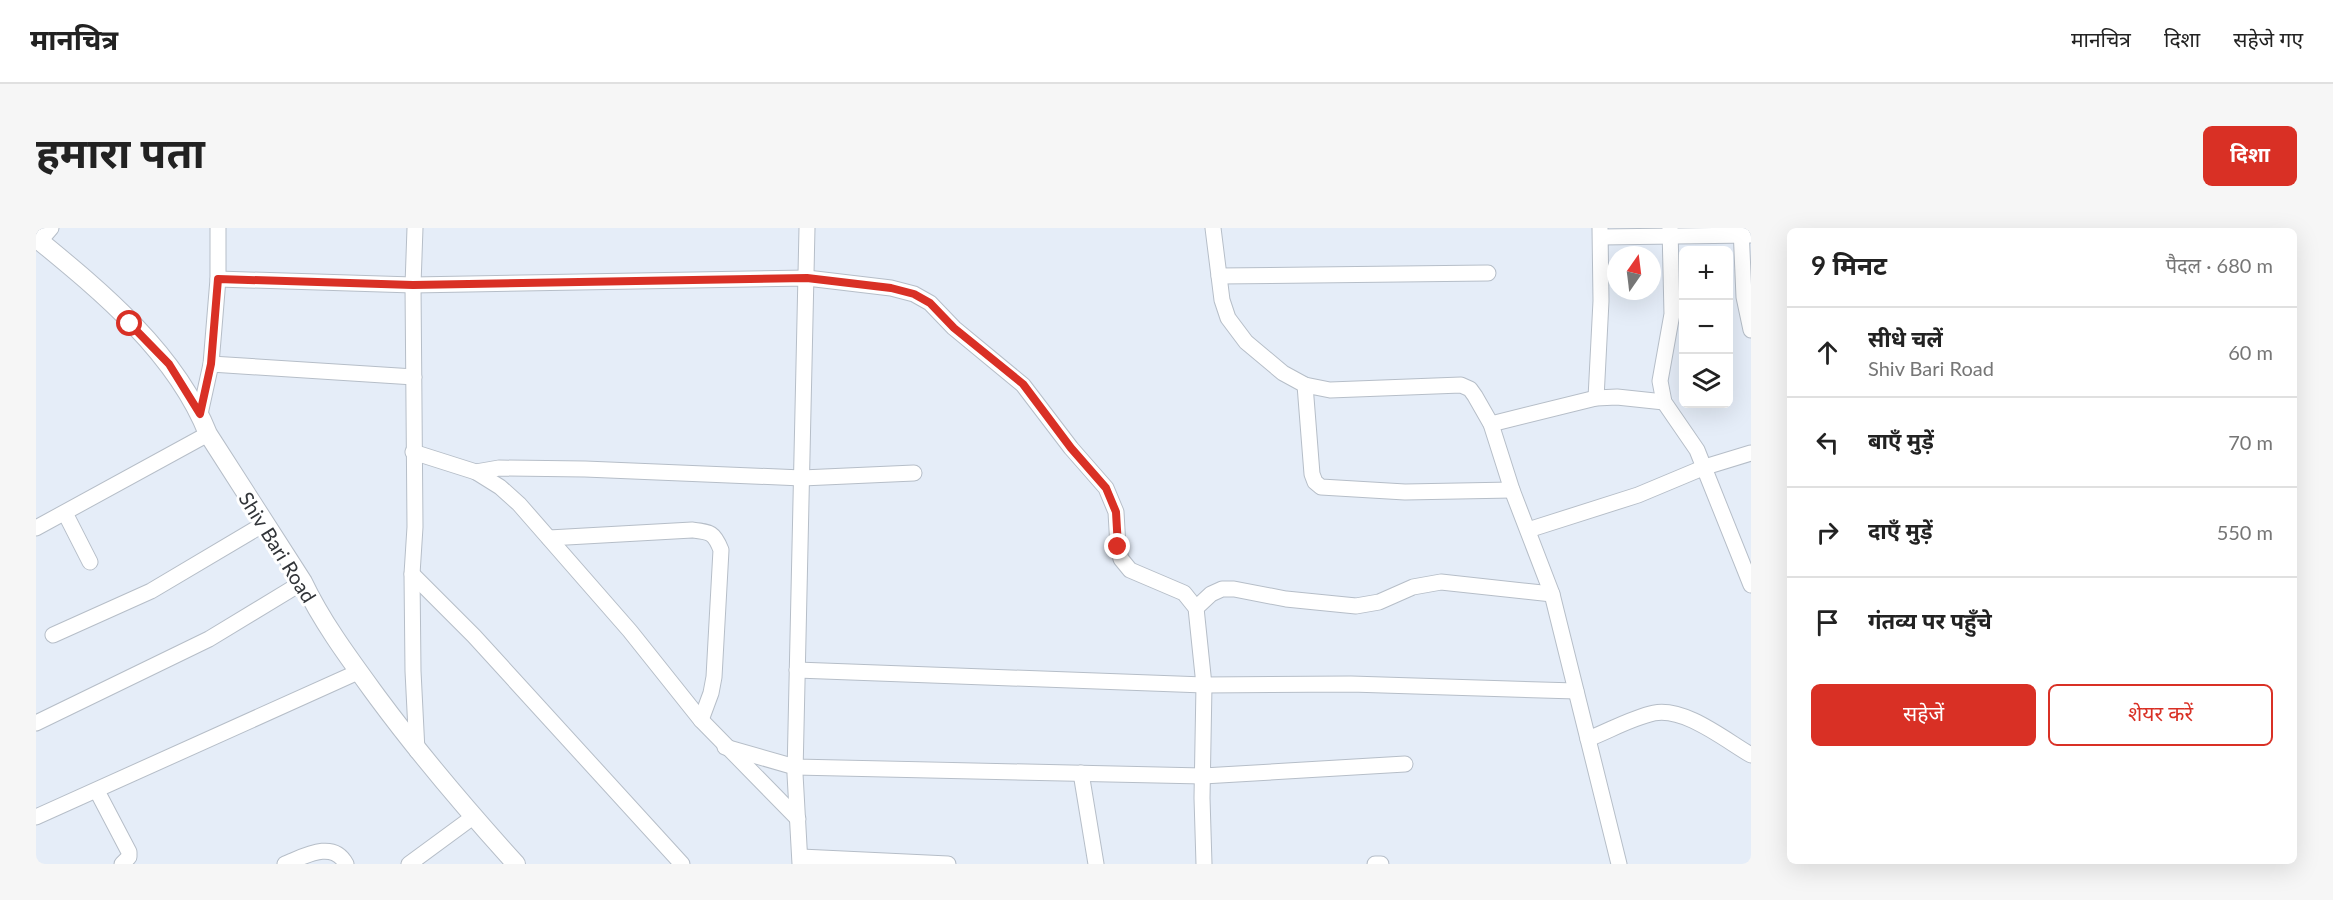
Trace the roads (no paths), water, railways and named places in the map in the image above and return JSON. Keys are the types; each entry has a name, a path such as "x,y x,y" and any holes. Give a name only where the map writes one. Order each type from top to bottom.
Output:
{"street":[{"path":"200,414 211,364 218,279 218,228"},
{"path":"415,228 413,285 415,527 412,574 417,751"},
{"path":"807,228 795,767 800,861 948,864"},
{"path":"1213,228 1222,300 1228,318 1246,342 1283,373 1305,385 1330,390 1461,385 1470,389 1476,396 1491,424 1512,490 1552,594 1619,864"},
{"path":"1596,398 1601,301 1600,233 1744,233 1744,297 1751,330"},
{"path":"1670,233 1672,314 1660,381 1664,402 1697,450 1751,585"},
{"name":"Shiv Bari Road","path":"42,236 169,364 200,414 208,434 358,672 417,751 516,864"},
{"path":"1219,276 1488,273"},
{"path":"218,279 413,285 807,278 891,288 914,294 930,303 954,328 1023,384 1071,448 1106,488 1116,512 1118,547 1122,559 1130,570 1184,593 1196,608 1204,685 1204,864"},
{"path":"211,364 414,376"},
{"path":"1305,385 1312,474 1315,482 1321,487 1405,492 1512,490"},
{"path":"1491,424 1596,398 1617,397 1664,402"},
{"path":"36,528 208,434"},
{"path":"413,452 476,472 500,487 519,504 630,631 701,720 798,819"},
{"path":"1528,530 1638,495 1705,467 1751,453"},
{"path":"476,472 499,468 585,469 802,478 914,473"},
{"path":"65,513 90,562"},
{"path":"53,635 150,591 264,524"},
{"path":"549,538 692,530 709,532 717,538 721,550 714,676 711,693 701,720"},
{"path":"412,574 474,636 682,864"},
{"path":"36,723 209,639 303,582"},
{"path":"1196,608 1211,594 1222,589 1234,589 1286,599 1356,606 1379,602 1413,587 1441,582 1552,594"},
{"path":"797,670 1204,685 1352,684 1576,692"},
{"path":"36,817 358,672"},
{"path":"1588,739 1643,717 1656,713 1671,713 1688,718 1751,755"},
{"path":"725,747 795,767 1203,776 1405,764"},
{"path":"1081,774 1096,864"},
{"path":"97,791 127,847 128,862"},
{"path":"419,861 473,817"},
{"path":"285,864 319,851 332,852 344,859 346,864"},
{"path":"1375,864 1381,864"}]}
